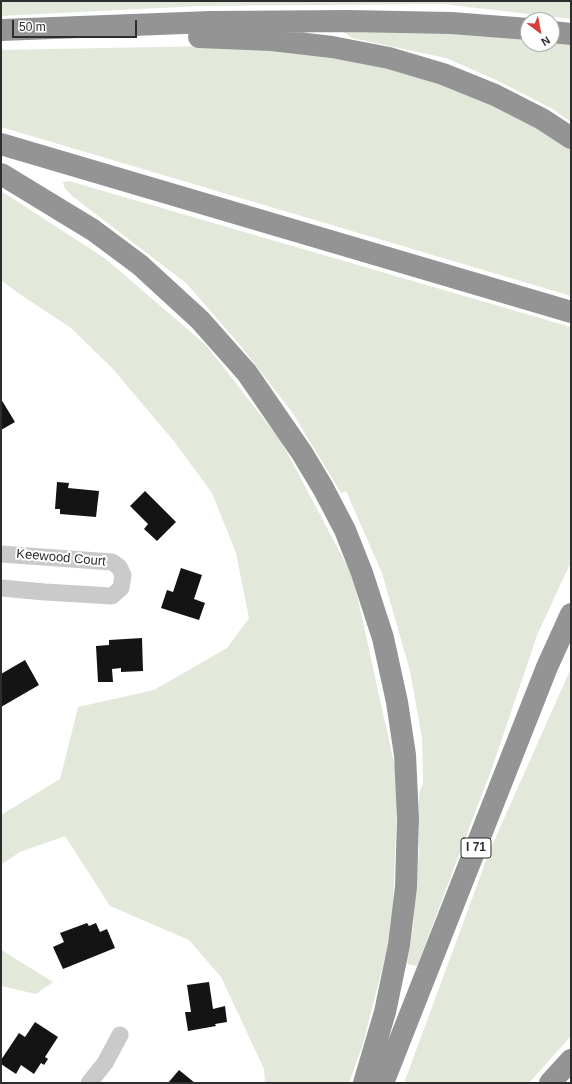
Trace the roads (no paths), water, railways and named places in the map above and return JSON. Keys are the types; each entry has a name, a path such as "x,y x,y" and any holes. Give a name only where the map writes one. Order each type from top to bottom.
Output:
{"highway":[{"path":"1,30 211,22 349,21 451,23 520,28"},
{"path":"84,28 111,37 206,36 272,40 332,47 389,58 443,74 495,94 542,119 571,138"},
{"path":"560,33 571,34"},
{"path":"1,144 571,312"},
{"path":"1,174 73,217 140,265 200,320 247,373 302,453 323,488 341,523 362,573 383,638 397,702 405,755 408,818 406,886 399,945 385,1012 364,1083"},
{"name":"I 71","path":"383,1083 547,667 571,614"},
{"path":"550,1083 571,1060"}],"street":[{"name":"Keewood Court","path":"1,554 112,562 119,567 123,575 121,588 112,596 1,588"},
{"path":"89,1083 105,1063 120,1035"}]}
